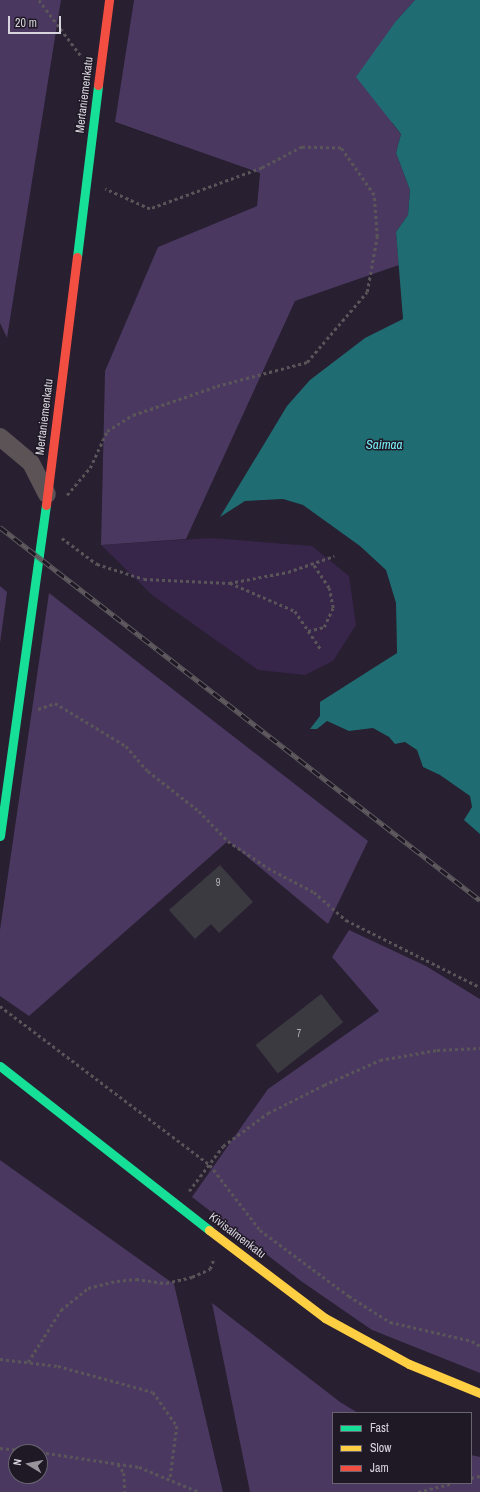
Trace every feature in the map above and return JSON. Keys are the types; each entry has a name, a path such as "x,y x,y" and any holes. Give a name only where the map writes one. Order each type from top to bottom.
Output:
{"street":[{"name":"Mertaniemenkatu","path":"0,836 46,501 109,0"},
{"path":"0,437 31,463 46,501"},
{"name":"Kivisalmenkatu","path":"0,1066 177,1206 325,1318 364,1342 409,1364 480,1393"}],"path":[{"path":"39,0 99,81"},
{"path":"46,501 67,494 90,468 107,431 133,414 217,386 307,362 367,292 377,237 374,195 342,148 302,147 262,168 150,209 86,181"},
{"path":"43,524 97,564 144,579 229,583 288,572 334,556"},
{"path":"308,631 324,627 333,608 329,588 313,564"},
{"path":"229,583 295,611 322,651"},
{"path":"17,716 55,704 126,746 148,771 199,811 228,841 268,868 314,892 346,920 480,988"},
{"path":"0,1006 210,1165 260,1230 349,1296 390,1322 472,1341 480,1346"},
{"path":"177,1206 210,1165 223,1146 268,1113 380,1060 437,1050 480,1048"},
{"path":"28,1362 62,1310 88,1288 136,1279 166,1283 210,1269 214,1263 214,1234"},
{"path":"0,1359 58,1366 154,1392 177,1426 170,1480"},
{"path":"48,1453 139,1467 199,1492"},
{"path":"117,1464 124,1473 125,1492"},
{"path":"418,1492 449,1484"}],"shaded area":[{"path":"0,0 61,0 7,338 0,323"},
{"path":"61,0 134,0 115,123 260,172 257,206 158,247 105,371 101,545 186,539 295,301 399,265 403,319 287,406 221,516 245,501 283,499 303,505 360,546 386,570 396,603 397,653 370,671 320,716 317,729 327,721 349,731 373,728 389,737 395,744 405,742 417,750 423,767 440,775 470,796 472,807 465,820 480,834 480,999 426,966 348,931 332,957 380,1011 268,1089 372,1330 480,1373 480,1492 223,1492 174,1284 0,1160 0,323 7,337"},
{"path":"134,0 415,0 396,21 392,123 401,134 396,153 410,190 408,215 396,232 399,265 295,301 186,539 101,545 105,371 158,247 257,206 260,173 115,122"},
{"path":"211,538 312,546 349,576 356,625 333,661 305,675 258,670 152,595 101,545"},
{"path":"0,586 7,592 0,643"},
{"path":"49,593 368,841 328,924 228,841 29,1016 0,996 0,930"},
{"path":"349,930 426,966 480,999 480,1373 372,1330 301,1281 192,1197 268,1089 379,1011 332,957"},
{"path":"0,1160 174,1284 223,1492 0,1492"},
{"path":"212,1303 340,1402 356,1412 332,1412 332,1484 472,1484 472,1455 480,1457 480,1492 250,1492"}],"water":[{"name":"Saimaa","path":"415,0 480,0 480,834 464,820 472,807 470,796 440,775 423,767 417,750 405,742 395,744 389,737 373,728 349,731 327,721 317,729 310,729 320,716 320,702 397,653 396,603 386,570 360,546 303,505 283,499 245,501 220,517 287,406 310,380 365,338 403,319 396,232 408,215 410,190 396,153 401,134 356,77 396,21"}],"building":[{"path":"220,865 253,902 219,933 211,924 195,939 169,910"},
{"path":"321,994 343,1022 278,1073 256,1045"}],"railway":[{"path":"0,527 480,900"}],"traffic: fast":[{"path":"77,257 98,85"},
{"path":"0,836 46,505"},
{"path":"0,1066 209,1230"}],"traffic: slow":[{"path":"209,1230 325,1318 409,1364 480,1393"}],"traffic: jam":[{"path":"98,85 109,0"},
{"path":"46,505 77,257"}]}
